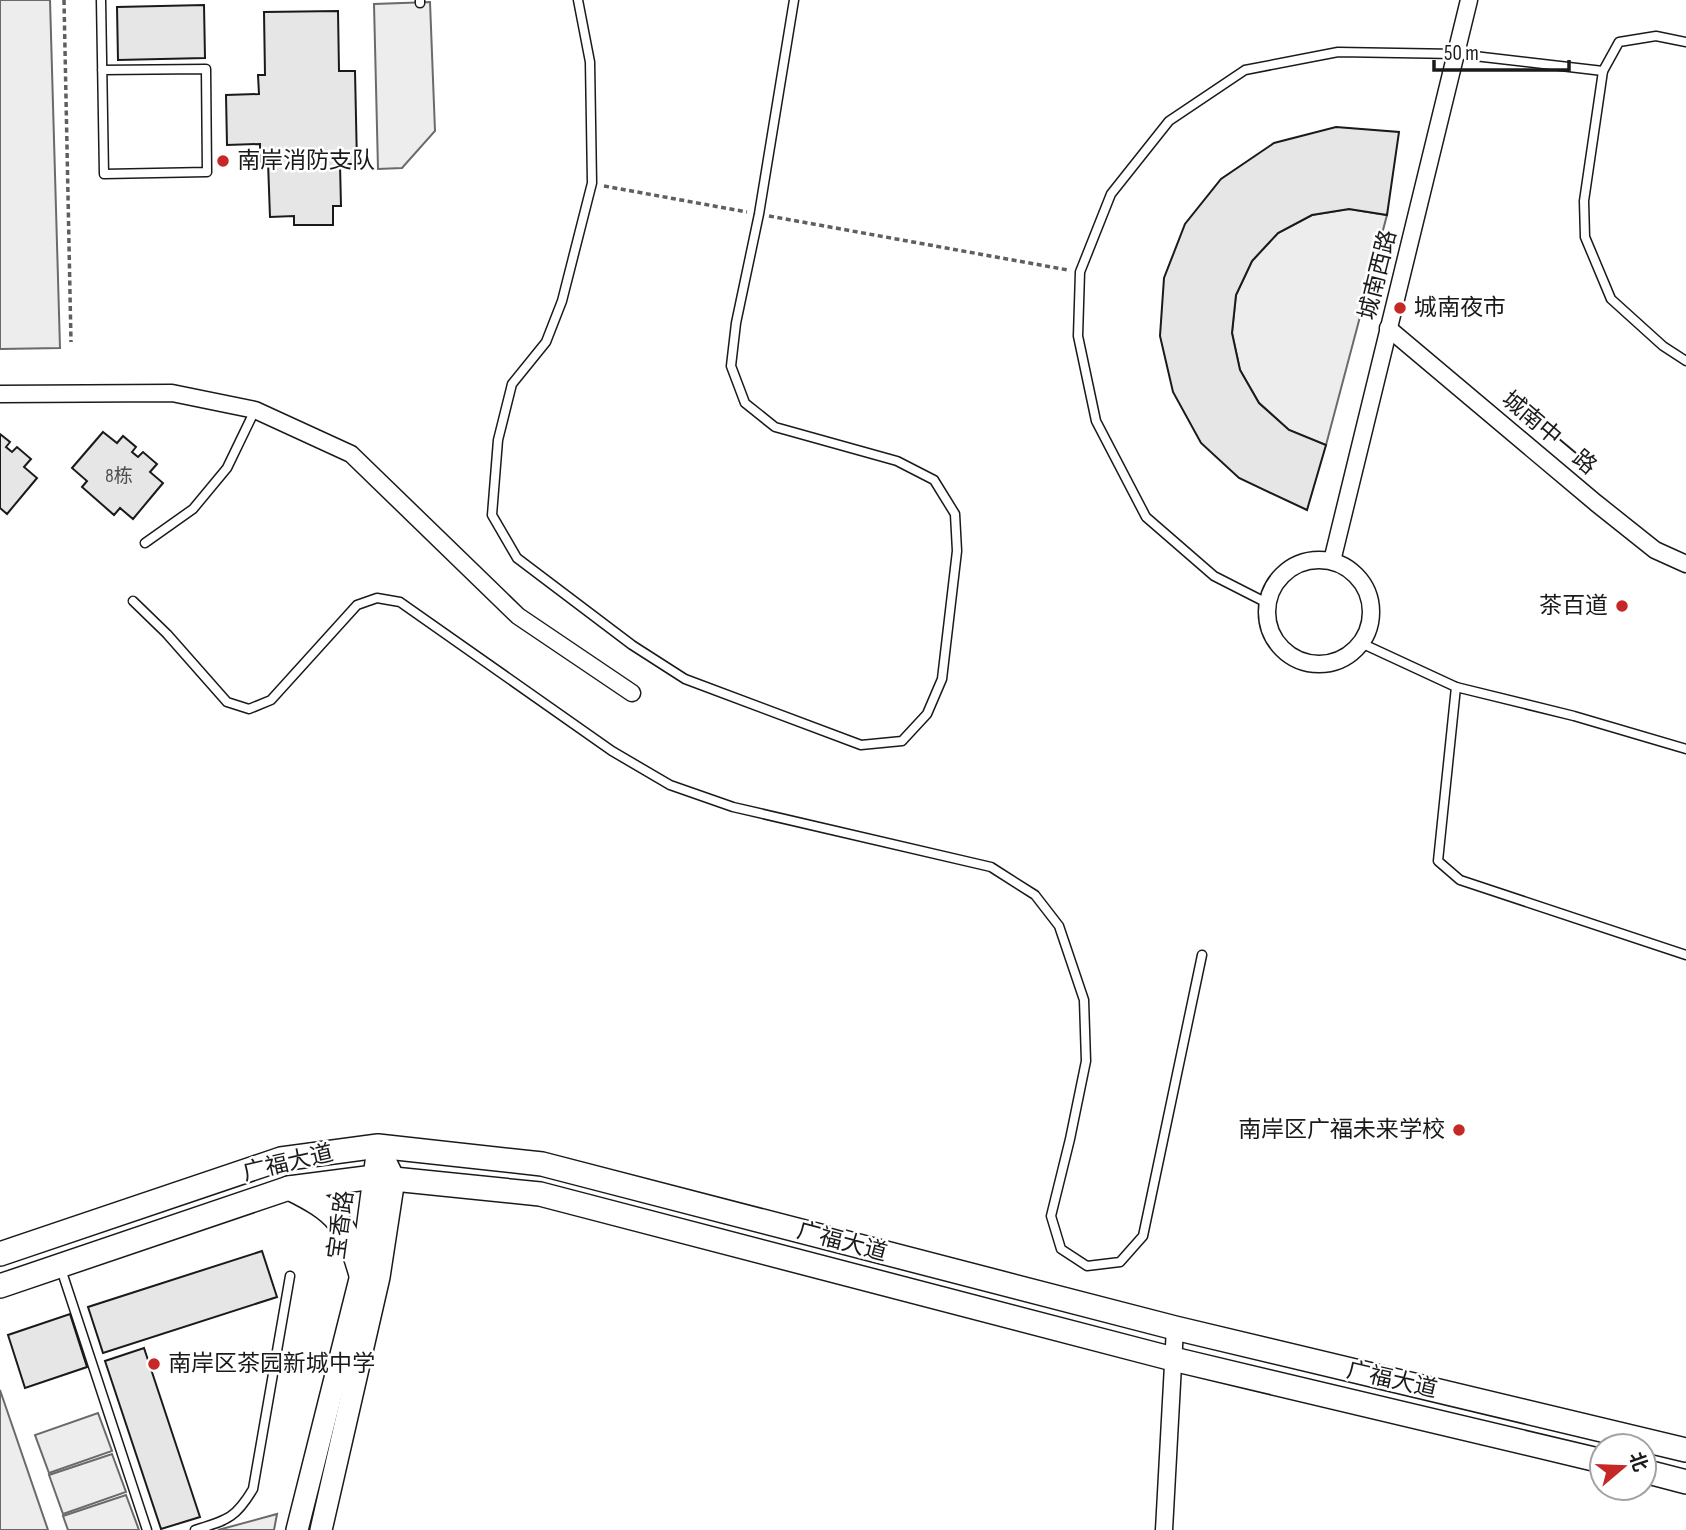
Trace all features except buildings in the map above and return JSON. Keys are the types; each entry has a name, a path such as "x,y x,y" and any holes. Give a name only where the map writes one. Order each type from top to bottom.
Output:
{"main road":[{"name":"广福大道","path":"0,1254 281,1159 378,1146 542,1164 1175,1328 1686,1450"},
{"name":"广福大道","path":"0,1286 289,1188 384,1178 540,1194 1173,1359 1588,1458"},
{"path":"289,1188 319,1203 338,1220 351,1240 361,1275"},
{"path":"1658,1475 1686,1482"}],"street":[{"name":"城南西路","path":"1332,561 1469,0"},
{"name":"城南中一路","path":"1388,328 1655,550 1686,564"},
{"path":"0,394 172,393 255,410 351,454 518,616 632,693"},
{"path":"1315,559 1332,561 1348,568 1360,579 1368,594 1371,611 1369,628 1361,643 1349,655 1334,663 1316,665 1299,661 1284,652 1273,638 1267,621 1267,603 1273,587 1283,573 1298,563 1315,559"},
{"name":"宝香路","path":"321,1530 379,1278 384,1178 378,1146"},
{"name":"宝香路","path":"297,1530 384,1178"},
{"path":"1164,1530 1175,1328"}],"lane":[{"path":"101,0 102,70 104,174 207,172 206,69 102,70"},
{"path":"578,0 590,62 592,183 562,301 546,342 512,384 498,440 492,516 517,558 632,645 685,679 861,745 902,741 927,714 942,679 957,551 955,514 934,480 897,461 775,427 745,403 731,366 736,323 759,214 794,0"},
{"path":"1686,42 1656,36 1619,42 1603,71 1584,201 1585,237 1611,299 1663,346 1686,361"},
{"path":"1267,603 1214,576 1146,517 1096,421 1078,336 1080,272 1111,194 1169,121 1245,70 1338,52 1457,54 1603,71"},
{"path":"145,543 192,509 227,468 255,410"},
{"path":"133,601 167,634 227,702 248,709 271,700 357,605 377,598 400,602 612,751 670,785 733,807 991,867 1035,895 1059,926 1084,1000 1086,1061 1051,1216 1061,1249 1087,1266 1120,1262 1143,1236 1202,955"},
{"path":"1361,643 1456,687 1574,716 1686,749"},
{"path":"1456,687 1438,860 1460,880 1686,955"},
{"path":"60,1266 147,1530"},
{"path":"195,1530 225,1521 240,1511 253,1489 290,1276"}],"path":[{"path":"64,0 71,342"},
{"path":"592,183 1080,272"}],"shaded area":[{"path":"0,0 50,0 60,348 0,349"},
{"path":"430,2 435,131 402,168 378,169 374,4"},
{"path":"1349,209 1387,215 1326,445 1289,430 1259,403 1240,370 1232,333 1236,295 1252,261 1278,233 1312,215"},
{"path":"0,1390 48,1530 0,1530"},
{"path":"98,1413 112,1451 49,1473 35,1435"},
{"path":"112,1454 126,1492 63,1514 49,1475"},
{"path":"126,1495 139,1530 68,1530 63,1516"},
{"path":"277,1514 274,1530 218,1530"}],"place":[{"name":"南岸消防支队","path":"223,161"},
{"name":"城南夜市","path":"1400,308"},
{"name":"茶百道","path":"1622,606"},
{"name":"南岸区广福未来学校","path":"1459,1130"},
{"name":"南岸区茶园新城中学","path":"154,1364"}]}
